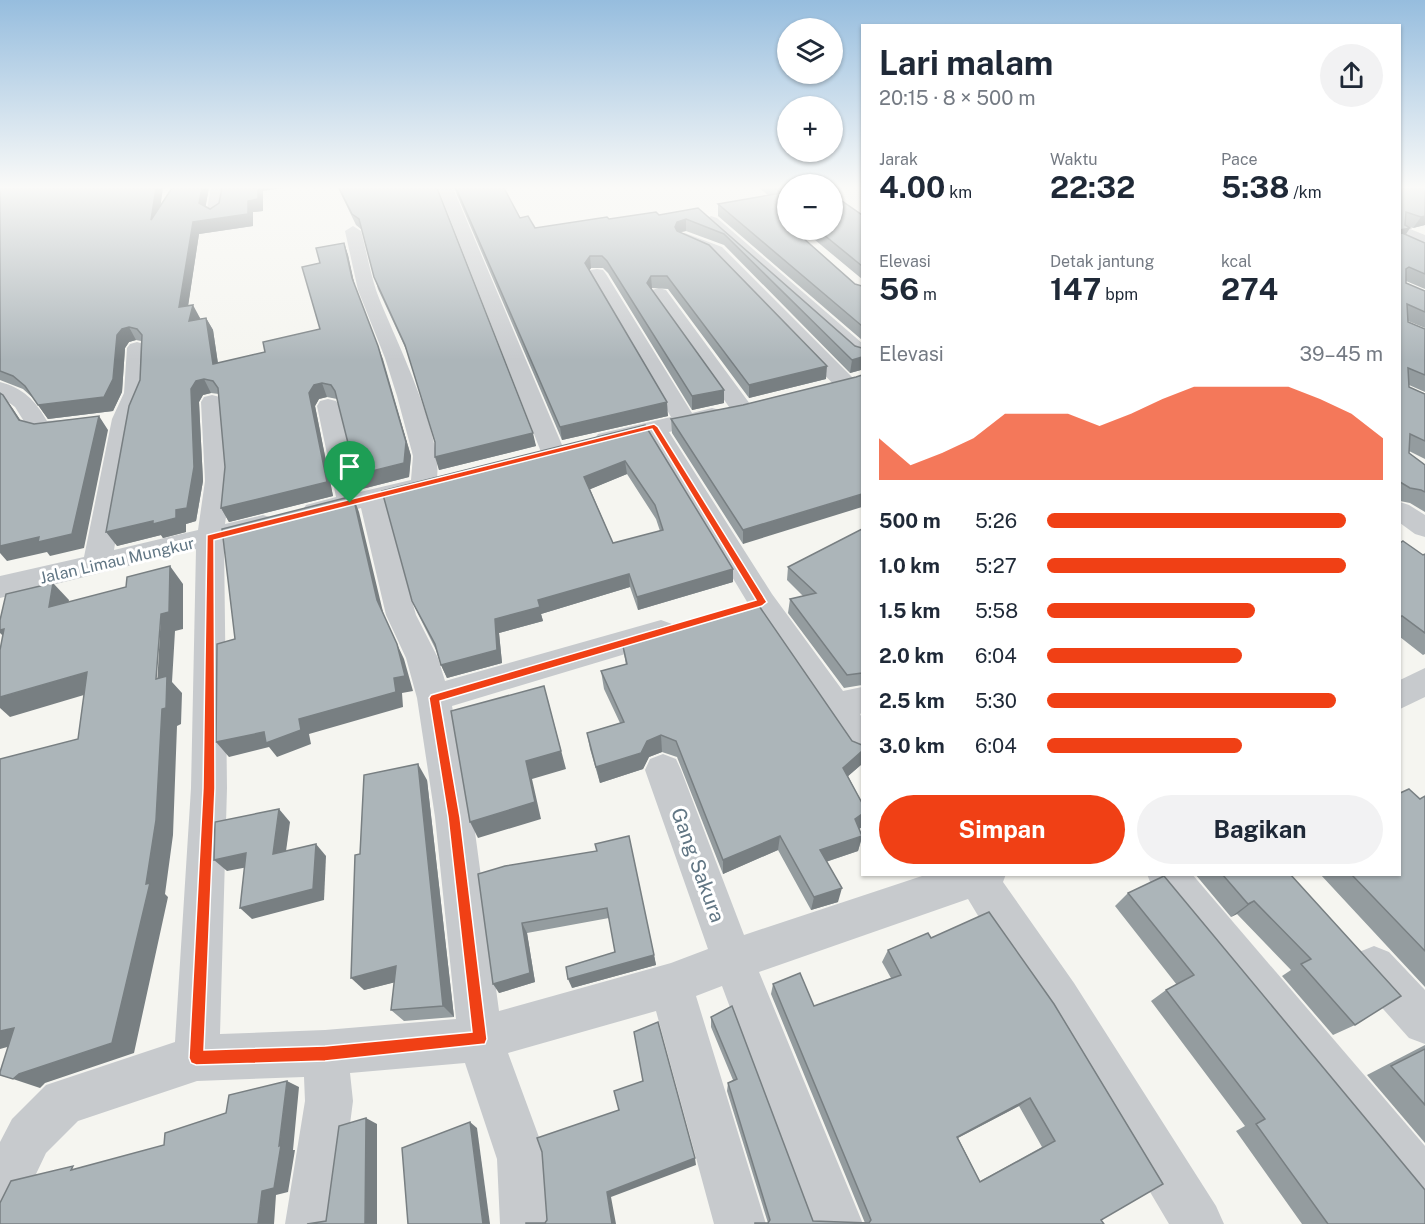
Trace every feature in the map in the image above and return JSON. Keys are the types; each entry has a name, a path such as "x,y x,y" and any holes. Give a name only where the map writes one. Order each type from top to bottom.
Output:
{"street":[{"name":"Jalan Limau Mungkur","path":"0,587 435,482 396,358 367,290 356,245"},
{"path":"470,245 562,450 753,406 659,294"},
{"path":"703,245 716,251 854,380"},
{"path":"739,245 861,352"},
{"path":"597,274 685,422"},
{"path":"97,564 124,419 135,393 137,348"},
{"path":"815,390 854,380"},
{"path":"0,389 14,394 32,414 38,426 44,428 124,419"},
{"path":"196,1058 209,788 210,538 218,481 212,402"},
{"path":"328,406 401,615 422,658 435,698 454,817 480,1039 522,1159 526,1224"},
{"path":"654,427 762,602 849,703 861,742"},
{"path":"1401,512 1425,528"},
{"path":"728,612 762,602"},
{"path":"435,698 683,625"},
{"name":"Gang Sakura","path":"663,770 733,960 837,1224"},
{"path":"0,1194 29,1136 63,1102 196,1058 325,1053 480,1039 671,985 733,960 980,876 1013,934 1059,998 1198,1224"},
{"path":"1168,876 1425,1184"},
{"path":"1353,944 1425,1022"},
{"path":"671,985 740,1224"},
{"path":"311,1224 329,1101 325,1053"}],"building":[{"path":"0,245 189,245 179,307 193,305 189,321 206,318 213,364 265,352 263,342 320,329 302,267 320,263 316,248 344,245 352,278 378,346 406,442 404,463 356,475 335,391 331,385 322,383 314,385 309,393 327,482 221,508 225,467 218,388 213,381 204,379 196,381 191,389 194,467 187,508 176,510 176,518 106,532 129,406 140,380 142,335 137,329 129,327 122,329 117,335 113,379 104,397 38,405 25,386 13,376 0,371"},
{"path":"366,245 459,245 533,433 435,457 435,442 405,345 374,277"},
{"path":"481,245 709,245 827,366 749,385 667,276 651,276 647,283 724,390 692,396 607,261 602,256 590,256 585,263 667,402 560,427"},
{"path":"735,245 740,245 855,346 861,348 861,357 852,360"},
{"path":"767,245 811,245 855,284 861,286 861,325"},
{"path":"836,245 861,245 861,265"},
{"path":"1401,245 1425,245 1425,274 1409,267 1406,269 1406,283 1425,291 1425,312 1407,304 1408,322 1425,329 1425,375 1408,368 1409,387 1425,394 1425,441 1410,434 1409,453 1425,465 1425,492 1401,483"},
{"path":"861,375 861,494 743,530 671,419 743,405"},
{"path":"0,393 19,420 34,424 99,416 72,534 38,542 39,537 0,546"},
{"path":"645,425 733,569 637,597 629,574 538,600 540,607 495,619 497,650 441,665 435,644 412,601 382,491","holes":["625,461 655,505 663,530 613,543 584,477"]},
{"path":"353,496 377,600 397,644 405,676 394,678 396,692 299,719 301,730 266,743 264,732 216,742 217,644 235,639 222,529"},
{"path":"861,530 861,673 847,675 790,599 816,593 788,567"},
{"path":"1403,541 1423,555 1425,554 1425,633 1401,616 1401,542"},
{"path":"170,566 169,612 161,614 156,679 167,676 166,708 162,709 156,820 146,884 150,883 112,1043 19,1074 13,1079 0,1075 14,1028 0,1031 0,759 78,739 87,672 0,697 0,650 4,629 0,630 0,620 6,594 53,583 49,607 126,587 127,577"},
{"path":"757,603 852,741 861,745 861,752 843,768 861,801 861,815 855,819 861,836 820,850 842,888 814,897 780,836 723,860 676,741 661,735 647,741 641,753 596,767 587,733 624,722 601,671 627,664 622,642 660,628"},
{"path":"544,686 561,751 526,761 535,802 470,822 451,711"},
{"path":"418,764 443,1006 391,1010 396,966 351,978 355,855 360,854 364,775"},
{"path":"1409,789 1420,799 1425,796 1425,951 1353,876 1401,876 1401,793"},
{"path":"279,809 273,854 316,844 313,889 240,908 246,853 214,860 215,822"},
{"path":"629,836 654,955 568,979 566,967 615,952 607,908 522,923 530,973 493,984 478,874 505,866 597,851 595,844"},
{"path":"1164,876 1425,1190 1425,1224 1328,1224 1256,1124 1265,1119 1166,990 1194,975 1128,893"},
{"path":"1224,876 1292,876 1401,996 1355,1025 1301,964 1311,959 1254,901 1248,904"},
{"path":"989,912 1054,1004 1163,1184 1101,1220 1104,1224 755,1224 768,1223 770,1220 728,1083 737,1079 711,1017 732,1006 813,1221 869,1223 871,1220 773,984 800,973 814,1006 901,975 888,950 928,933 931,938","holes":["1030,1098 1055,1141 980,1182 957,1137"]},
{"path":"658,1022 695,1158 607,1192 612,1224 526,1224 545,1223 547,1220 542,1152 537,1138 619,1110 614,1091 643,1081 634,1032"},
{"path":"1425,1049 1425,1105 1391,1066"},
{"path":"287,1081 274,1188 262,1191 258,1224 0,1224 0,1203 11,1181 73,1166 71,1170 164,1145 165,1133 226,1113 229,1095"},
{"path":"366,1118 365,1224 307,1224 326,1221 339,1126"},
{"path":"470,1122 483,1224 408,1224 402,1148"}],"route":[{"path":"654,427 762,602 435,698 454,817 480,1039 325,1053 196,1058 209,788 210,538 350,503 654,427"}]}
